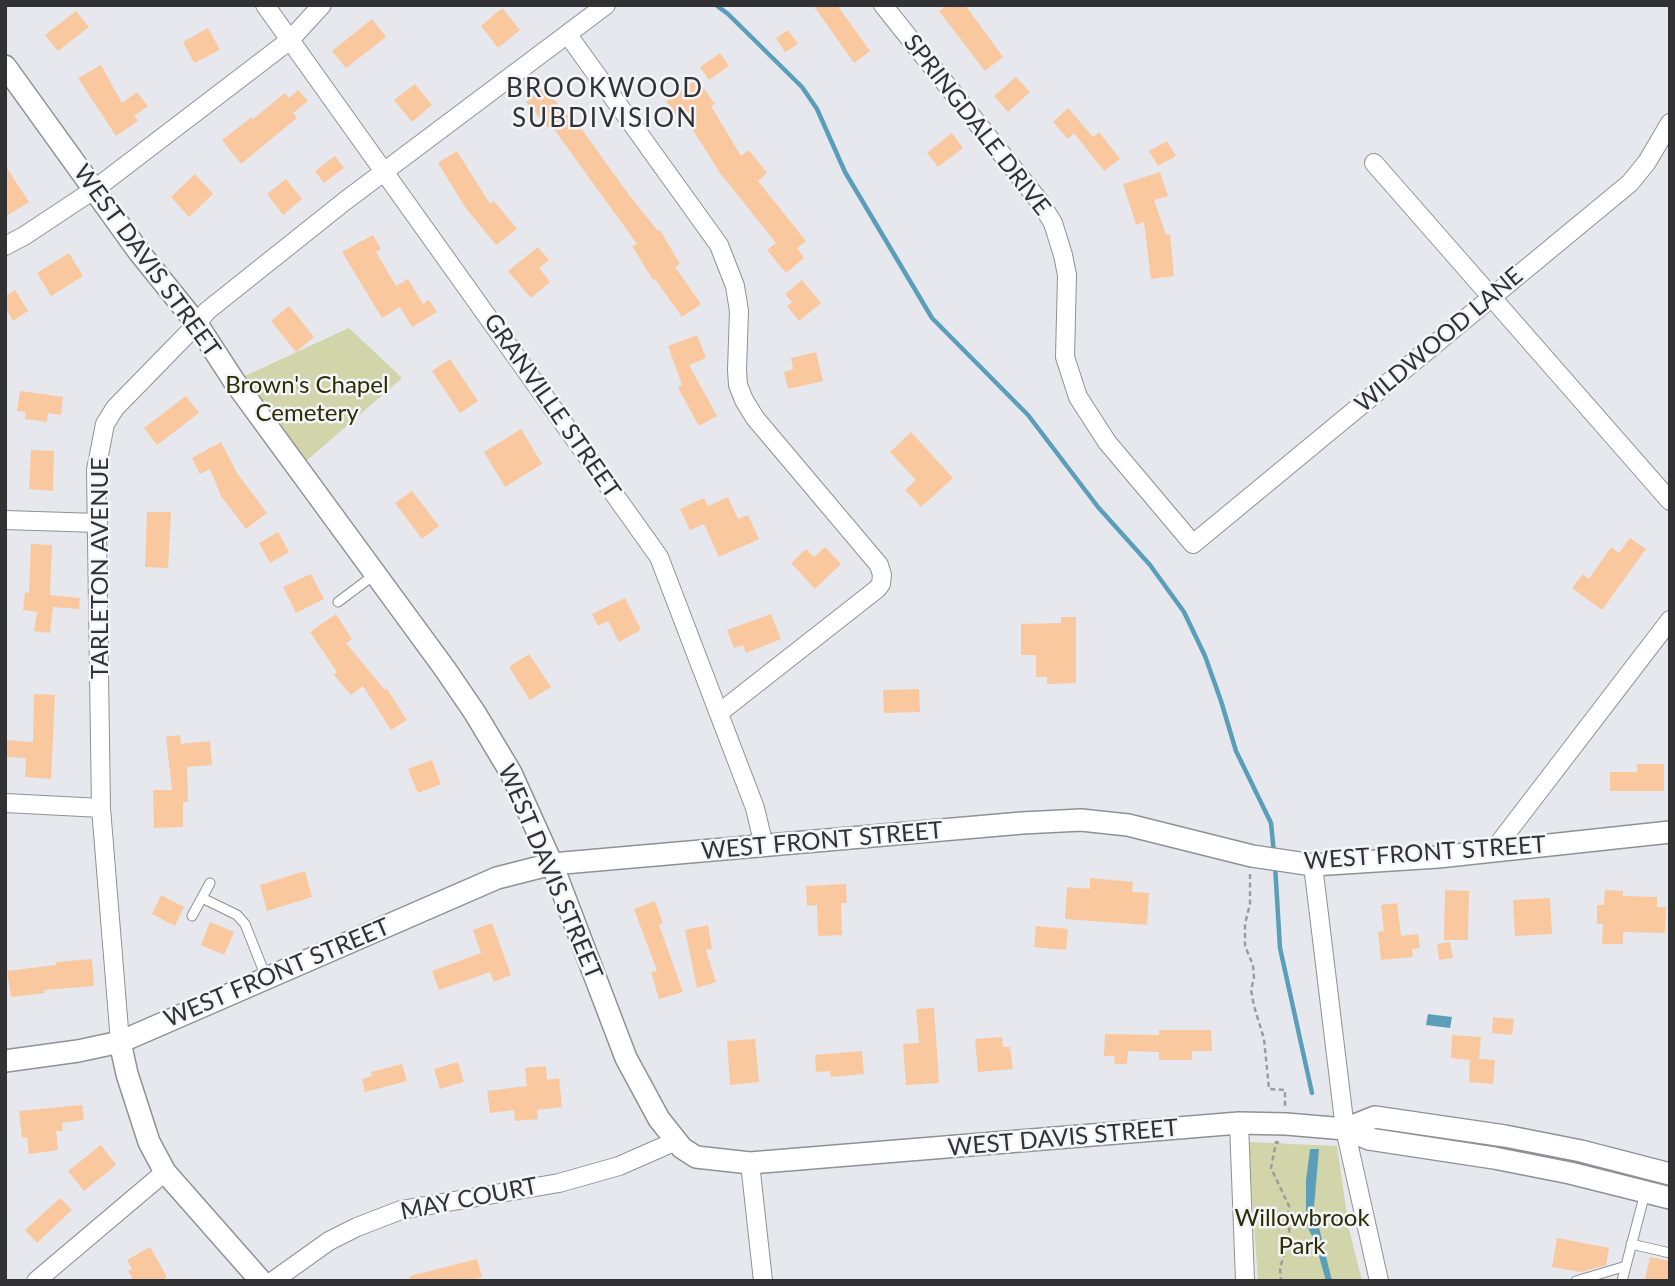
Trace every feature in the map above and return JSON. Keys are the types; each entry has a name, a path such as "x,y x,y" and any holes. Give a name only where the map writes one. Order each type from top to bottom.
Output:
{"street":[{"name":"GRANVILLE STREET","path":"265,5 659,557 755,808 764,846"},
{"path":"5,246 95,189 290,40 322,5"},
{"name":"TARLETON AVENUE","path":"261,1281 164,1172 149,1142 127,1074 120,1042 101,808 96,470 105,424 115,408 208,311 345,201 606,5"},
{"name":"SPRINGDALE DRIVE","path":"883,5 1040,202 1052,223 1067,275 1065,357 1078,397 1107,442 1193,544"},
{"path":"568,35 719,245 735,286 739,311 738,385 744,400 755,418 879,565 882,575 877,589 719,713"},
{"name":"WEST DAVIS STREET","path":"5,66 139,252 197,324 265,425 475,713 511,773 552,864 626,1058 659,1119 682,1149 695,1157 750,1163 1238,1123 1286,1124 1345,1129 1369,1139 1507,1160 1670,1198"},
{"name":"WILDWOOD LANE","path":"1193,544 1630,183 1647,162 1670,123"},
{"path":"1374,163 1670,500"},
{"path":"5,520 97,523"},
{"path":"1493,851 1670,620"},
{"path":"5,803 101,808"},
{"name":"WEST FRONT STREET","path":"5,1061 120,1042 497,878 552,864 1081,820 1128,825 1254,863 1303,864 1493,851 1670,832"},
{"path":"1303,864 1345,1129 1379,1281"},
{"name":"WEST DAVIS STREET","path":"1345,1129 1375,1117 1505,1136 1581,1151 1670,1174"},
{"path":"1238,1123 1245,1281"},
{"name":"MAY COURT","path":"274,1281 330,1241 356,1227 401,1210 559,1182 619,1166 676,1141"},
{"path":"750,1163 763,1281"},
{"path":"36,1281 164,1172"}],"lane":[{"path":"338,601 376,574"},
{"path":"192,916 210,883"},
{"path":"202,898 237,915 245,924 267,979"},
{"path":"1622,1281 1645,1194"},
{"path":"1631,1244 1670,1253"},
{"path":"1576,1281 1626,1266"}],"path":[{"path":"1254,863 1250,870 1250,904 1245,924 1245,946 1253,965 1251,990 1265,1039 1269,1088 1285,1090 1284,1143 1276,1142 1271,1168 1289,1206 1290,1237 1280,1268 1281,1281"}],"green space":[{"name":"Brown's Chapel Cemetery","path":"349,328 402,378 297,469 234,381"},
{"name":"Willowbrook Park","path":"1248,1142 1337,1146 1349,1229 1362,1281 1258,1281"}],"water":[{"path":"1428,1014 1452,1017 1450,1028 1426,1025"},
{"path":"1310,1149 1319,1149 1314,1207 1332,1281 1326,1281 1315,1242 1306,1224 1306,1181"}],"building":[{"path":"813,5 837,5 870,51 854,63"},
{"path":"948,5 965,5 1003,57 985,71 939,11"},
{"path":"502,8 520,30 498,48 481,26"},
{"path":"76,11 89,27 58,51 45,35"},
{"path":"372,19 386,37 346,68 332,51"},
{"path":"208,28 220,50 194,63 183,42"},
{"path":"788,30 798,44 785,52 776,38"},
{"path":"720,53 729,66 709,80 700,67"},
{"path":"101,65 122,103 137,92 148,106 134,116 138,121 116,136 78,78"},
{"path":"1016,77 1030,92 1008,112 994,96"},
{"path":"697,79 715,104 711,106 741,156 749,150 767,173 758,181 806,241 797,248 804,258 786,273 767,250 776,243 720,173 681,111 675,114 666,101"},
{"path":"415,84 432,105 412,122 394,100"},
{"path":"543,87 574,122 576,121 629,195 658,231 660,230 680,264 675,267 701,304 682,317 655,279 653,280 632,246 637,244 551,125 548,128 526,102"},
{"path":"298,90 308,101 293,113 297,118 241,164 222,140 285,93 289,98"},
{"path":"1068,108 1093,137 1099,132 1120,159 1104,171 1074,133 1068,139 1053,122"},
{"path":"952,133 963,148 938,167 927,153"},
{"path":"1167,141 1176,156 1158,166 1149,151"},
{"path":"457,151 490,204 494,201 517,229 496,245 465,207 438,163"},
{"path":"335,156 344,168 324,183 315,171"},
{"path":"5,165 29,202 5,217"},
{"path":"1160,172 1168,196 1154,200 1166,235 1170,234 1174,276 1151,279 1144,222 1136,225 1123,184"},
{"path":"195,174 213,194 189,217 171,197"},
{"path":"286,179 302,199 283,215 267,194"},
{"path":"373,235 381,249 376,252 396,286 408,279 423,304 429,300 437,312 412,327 400,307 382,318 342,252"},
{"path":"538,247 549,260 539,268 550,282 531,298 508,271"},
{"path":"69,253 83,276 51,296 37,273"},
{"path":"802,280 821,303 799,321 787,306 792,302 785,294"},
{"path":"15,290 28,311 13,321 5,307 5,296"},
{"path":"289,306 314,337 296,352 271,321"},
{"path":"697,335 706,358 689,365 717,416 699,426 678,388 682,385 668,346"},
{"path":"816,352 823,381 788,389 784,372 793,369 791,358"},
{"path":"450,359 478,401 460,413 432,371"},
{"path":"20,391 63,397 61,415 48,413 47,422 25,419 26,412 17,411"},
{"path":"186,396 199,413 157,445 144,428"},
{"path":"521,429 542,464 505,487 484,452"},
{"path":"911,432 953,478 921,507 905,490 916,480 890,452"},
{"path":"221,442 237,473 267,513 246,529 221,496 210,469 200,474 192,458"},
{"path":"31,450 54,451 53,491 29,489"},
{"path":"412,491 439,526 422,539 395,503"},
{"path":"728,497 738,519 748,515 759,539 719,557 704,524 690,530 680,509 704,498 708,506"},
{"path":"147,512 171,512 168,568 145,567"},
{"path":"278,532 289,552 270,563 259,543"},
{"path":"1630,538 1646,549 1602,610 1572,588 1583,574 1589,579 1611,547 1619,553"},
{"path":"31,544 52,545 50,595 80,598 79,609 53,607 50,633 34,631 37,612 23,610 25,592 29,593"},
{"path":"825,547 841,564 815,589 791,563 806,549 814,557"},
{"path":"311,574 324,599 296,613 283,587"},
{"path":"625,598 641,630 619,642 608,621 598,626 592,614"},
{"path":"336,614 352,639 346,643 385,690 387,689 407,720 391,730 363,686 351,695 334,675 337,672 310,632"},
{"path":"771,614 781,639 746,653 743,645 734,648 727,630"},
{"path":"1061,617 1076,617 1076,683 1047,684 1047,677 1036,677 1036,655 1021,655 1021,624 1061,623"},
{"path":"529,654 551,687 530,700 509,667"},
{"path":"919,689 920,712 884,713 883,690"},
{"path":"34,694 55,695 51,779 25,777 26,758 5,757 5,740 33,742"},
{"path":"180,735 181,744 210,741 212,765 187,767 188,802 183,802 183,827 154,828 153,790 172,790 166,737"},
{"path":"432,760 441,784 418,793 408,769"},
{"path":"1637,764 1664,764 1664,791 1610,791 1610,772 1637,772"},
{"path":"305,871 312,897 267,911 260,885"},
{"path":"1090,878 1133,882 1132,892 1149,893 1147,925 1065,919 1067,887 1090,889"},
{"path":"846,884 847,903 841,903 842,935 818,936 817,905 807,906 806,886"},
{"path":"1445,890 1469,891 1468,940 1444,940"},
{"path":"1605,890 1623,891 1623,896 1657,897 1657,907 1666,907 1665,933 1623,932 1623,944 1602,944 1603,924 1597,924 1597,905 1604,905"},
{"path":"161,895 184,907 175,926 152,914"},
{"path":"1550,898 1552,934 1515,936 1513,900"},
{"path":"655,901 663,923 659,925 683,992 659,999 651,972 657,971 634,909"},
{"path":"1397,903 1401,936 1418,934 1420,948 1412,949 1413,957 1381,960 1378,932 1384,931 1381,905"},
{"path":"210,922 234,932 224,955 201,945"},
{"path":"492,923 511,975 494,982 490,972 439,990 432,971 481,953 473,930"},
{"path":"708,925 712,949 706,950 716,982 697,988 685,930"},
{"path":"1036,926 1068,929 1066,950 1034,947"},
{"path":"1450,942 1453,958 1439,960 1437,944"},
{"path":"92,959 94,986 44,990 45,993 11,997 7,971"},
{"path":"934,1008 939,1083 906,1085 903,1044 919,1043 916,1009"},
{"path":"1493,1017 1514,1019 1512,1035 1492,1033"},
{"path":"1159,1030 1211,1030 1212,1051 1192,1051 1192,1060 1159,1060 1159,1052 1128,1051 1127,1064 1114,1064 1115,1056 1104,1056 1105,1034 1159,1035"},
{"path":"1452,1035 1481,1037 1479,1059 1495,1060 1493,1084 1469,1082 1470,1060 1451,1058"},
{"path":"1002,1037 1003,1047 1010,1047 1013,1069 978,1072 975,1039"},
{"path":"755,1039 759,1082 730,1085 727,1041"},
{"path":"862,1051 864,1074 831,1077 830,1071 816,1072 815,1055"},
{"path":"458,1062 464,1082 440,1089 434,1069"},
{"path":"402,1064 407,1081 365,1092 362,1079 372,1076 371,1072"},
{"path":"546,1066 547,1080 559,1078 562,1107 537,1110 538,1119 515,1121 514,1110 490,1113 487,1091 527,1086 525,1068"},
{"path":"82,1105 84,1120 62,1123 63,1131 56,1131 58,1150 29,1154 27,1137 22,1138 19,1111"},
{"path":"101,1145 116,1165 84,1191 68,1171"},
{"path":"60,1198 72,1210 37,1243 25,1230"},
{"path":"1557,1238 1609,1248 1606,1265 1581,1272 1552,1267"},
{"path":"150,1247 167,1277 160,1281 134,1281 128,1271 132,1269 127,1260"},
{"path":"1650,1257 1670,1261 1670,1281 1645,1279"},
{"path":"477,1259 482,1277 467,1281 410,1281 410,1276"}],"waterway":[{"path":"716,5 802,87 817,109 845,172 932,318 1028,415 1098,507 1150,565 1184,612 1205,656 1236,751 1271,823 1274,853"},
{"path":"1275,865 1280,948 1312,1093"}],"district":[{"name":"BROOKWOOD SUBDIVISION","path":"605,104"}]}
